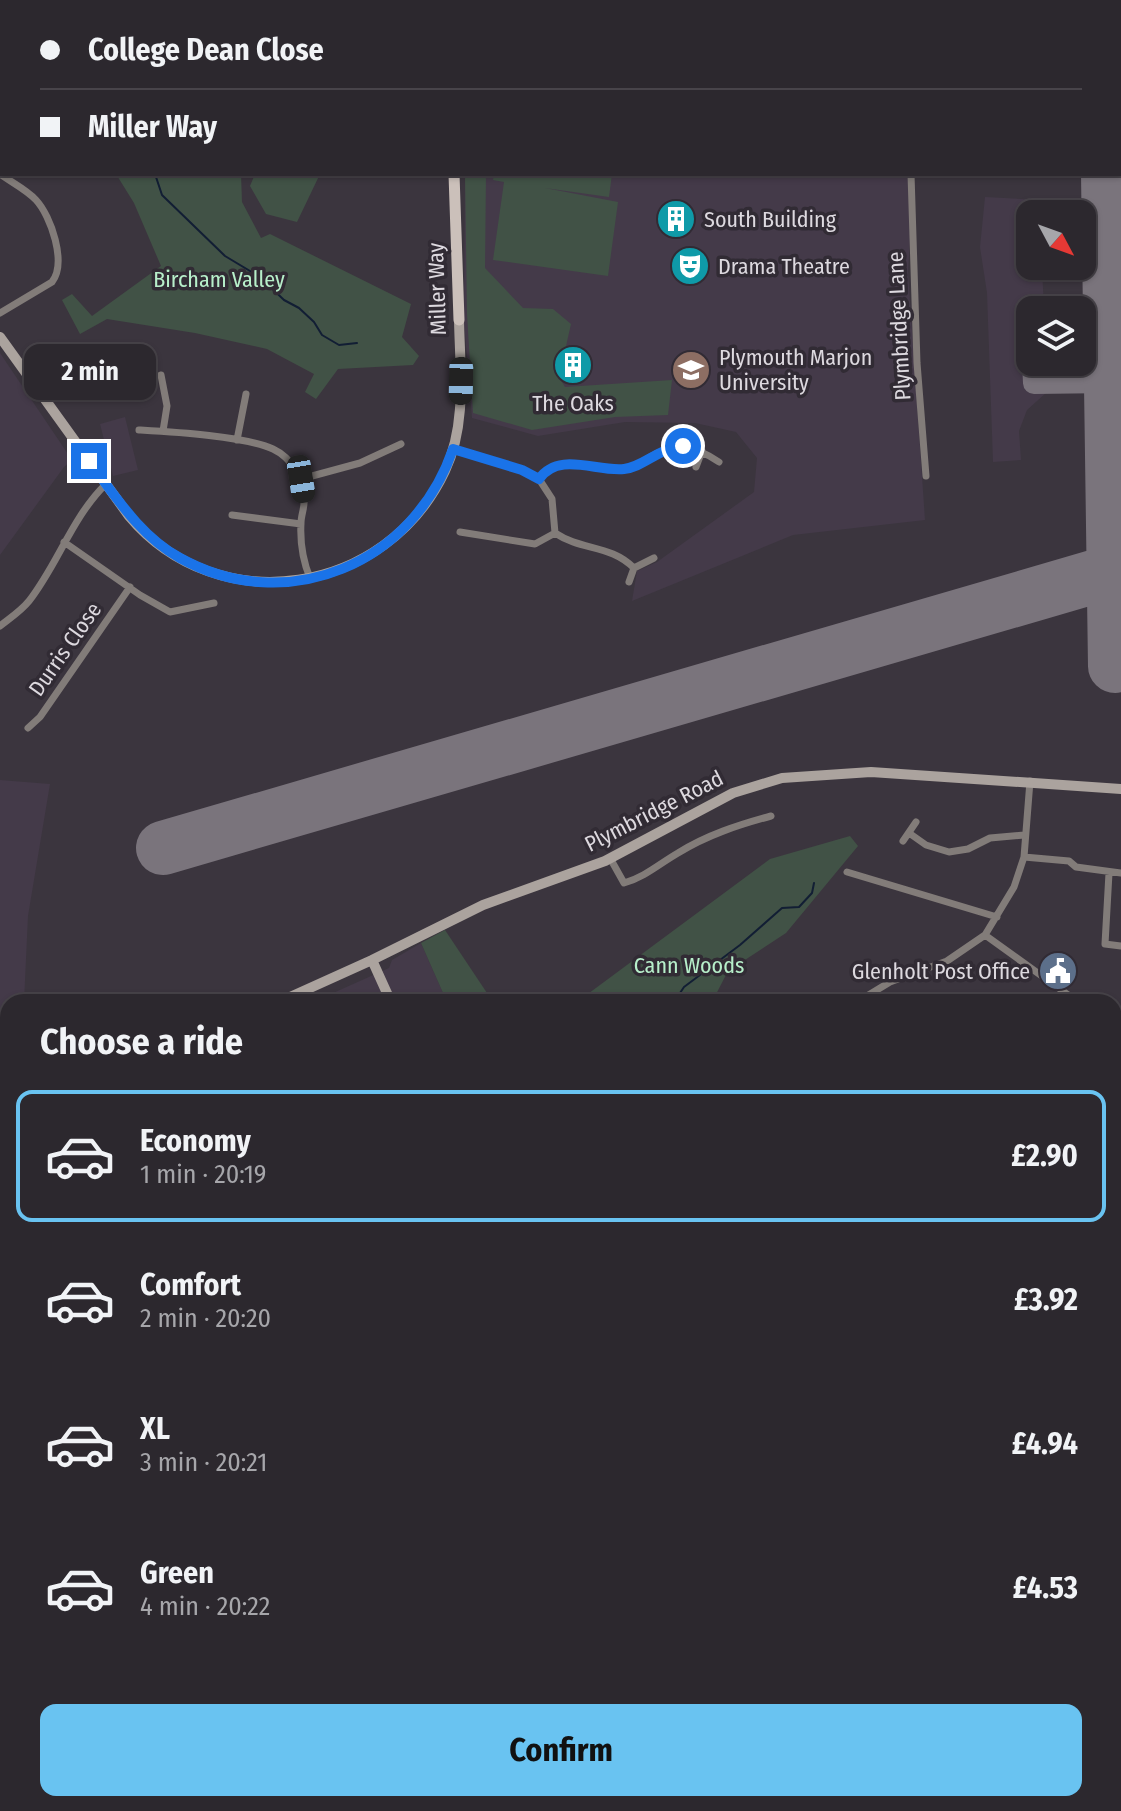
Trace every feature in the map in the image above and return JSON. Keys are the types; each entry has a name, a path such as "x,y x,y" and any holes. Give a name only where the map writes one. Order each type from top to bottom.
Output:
{"main road":[{"name":"Miller Way","path":"0,337 142,530 178,557 199,568 254,581 310,579 337,571 359,562 396,538 426,503 446,469 453,449 460,407 454,176"},
{"name":"Plymbridge Road","path":"297,994 483,905 610,858 733,793 782,778 871,772 1121,789"},
{"path":"372,960 387,994"}],"street":[{"path":"0,313 52,282 58,275 59,251 37,200 7,176"},
{"name":"Plymbridge Lane","path":"911,176 917,363 926,476"},
{"path":"161,375 167,406 163,431"},
{"path":"237,440 246,394"},
{"path":"139,430 237,440 273,449 291,462 301,479 305,499 301,524 303,558 310,579"},
{"path":"301,479 360,463 401,444"},
{"path":"539,479 554,466 583,464 627,469 671,447 683,446 702,451 719,462"},
{"path":"453,449 522,470 539,479 552,499 555,533"},
{"path":"696,467 702,451"},
{"path":"0,626 26,605 92,498 106,484"},
{"path":"232,515 301,524"},
{"path":"460,532 477,531 535,544 555,533"},
{"path":"555,533 576,545 616,553 634,568"},
{"path":"64,542 170,612 214,603"},
{"path":"629,582 634,568 654,558"},
{"name":"Durris Close","path":"27,715 30,726 40,717 130,587"},
{"path":"870,994 890,982 947,961 985,935 1014,887 1024,857 1030,781"},
{"path":"610,858 624,883 642,878 679,852 729,828 771,816"},
{"path":"903,841 916,822"},
{"path":"909,833 926,845 949,852 968,849 990,838 1024,835"},
{"path":"1024,857 1069,861 1076,867 1121,873"},
{"path":"847,872 997,917"},
{"path":"1109,873 1105,944 1121,946"},
{"path":"985,935 1067,994"}],"shaded area":[{"name":"Plymouth Marjon University","path":"465,176 914,176 908,272 925,520 793,535 632,601 637,571 657,562 754,492 757,458 736,432 695,423 625,422 538,436 472,418 464,322"},
{"path":"985,197 1039,200 1016,200 1016,280 1043,280 1043,296 1016,296 1016,376 1046,376 1047,392 1027,410 1019,431 1021,460 993,462 987,293 980,247"},
{"path":"0,353 72,460 0,555"},
{"path":"125,417 138,470 113,476 100,424"},
{"path":"0,780 50,784 28,916 24,994 0,994"},
{"path":"421,943 443,994 331,994 389,968 392,960"}],"green space":[{"name":"Bircham Valley","path":"117,176 241,176 242,202 261,238 270,234 411,304 402,337 419,356 413,365 338,369 316,399 305,392 314,374 267,349 195,333 107,319 80,334 62,300 72,294 92,316 161,266 134,203"},
{"path":"254,176 319,176 297,222 266,214 250,186"},
{"path":"465,176 486,176 485,268 523,308 553,309 571,324 559,377 565,387 672,380 668,415 615,417 532,430 473,413 467,314"},
{"path":"494,176 612,176 609,197 545,188 618,202 608,276 493,260 504,182 493,180"},
{"name":"Cann Woods","path":"850,836 858,846 786,933 728,971 716,994 588,994 770,859"},
{"path":"445,930 488,994 443,994 421,943"}],"waterway":[{"path":"156,176 162,195 225,256 260,277 284,300 299,308 322,335 339,345 357,343"},
{"path":"679,994 782,908 799,907 812,893 814,883"}],"taxiway":[{"path":"1096,306 1111,306"},
{"path":"1034,376 1034,383 1112,382"}],"runway":[{"path":"1108,176 1115,666"},
{"path":"163,848 1121,569"}],"place":[{"name":"South Building","path":"676,219"},
{"name":"Drama Theatre","path":"690,266"},
{"name":"The Oaks","path":"573,365"},
{"name":"Plymouth Marjon University","path":"691,370"},
{"name":"Glenholt Post Office","path":"1058,971"}],"route":[{"path":"89,461 129,516 155,541 178,557 214,573 237,579 273,582 310,579 337,571 359,562 396,538 412,522 437,487 453,449 531,473 539,479 554,466 583,464 627,469 660,451 683,446"}]}
